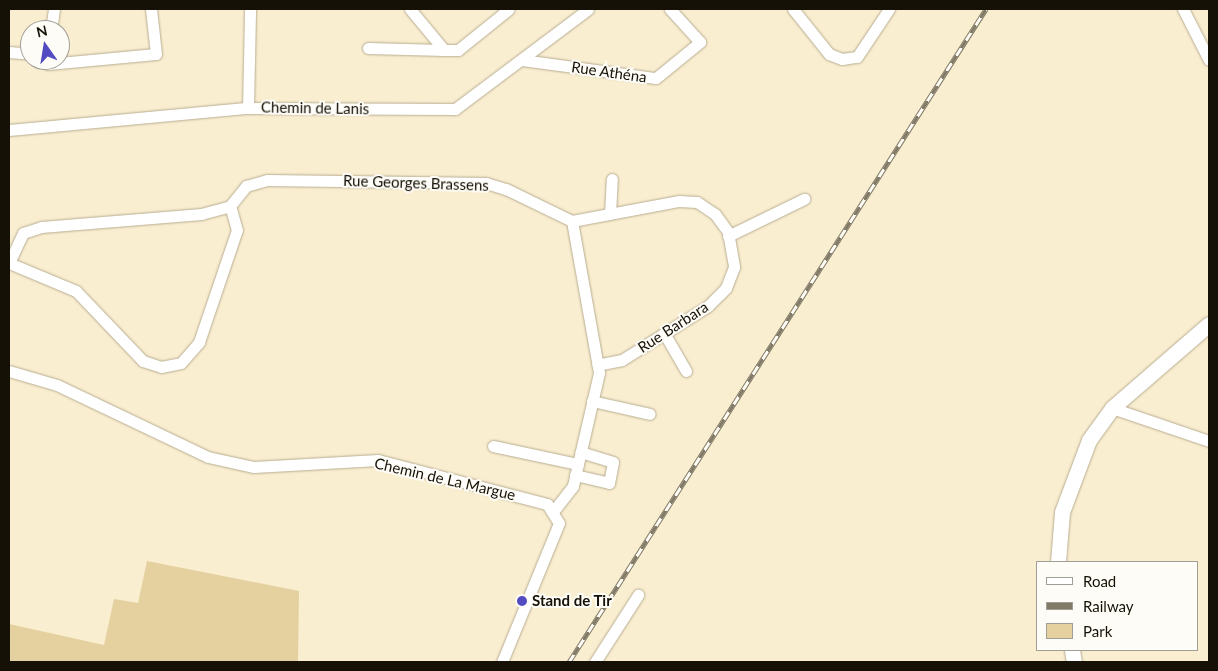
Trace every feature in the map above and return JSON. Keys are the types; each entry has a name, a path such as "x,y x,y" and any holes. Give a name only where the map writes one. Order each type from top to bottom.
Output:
{"street":[{"path":"70,62 156,54 151,9"},
{"path":"248,108 250,9"},
{"path":"410,9 444,50"},
{"path":"368,48 458,50 509,9"},
{"name":"Chemin de Lanis","path":"9,130 248,108 455,109 588,9"},
{"name":"Rue Athéna","path":"522,60 656,78 700,42 670,9"},
{"path":"793,9 829,54 842,59 857,57 890,9"},
{"path":"1183,9 1209,60"},
{"path":"610,214 612,179"},
{"name":"Rue Georges Brassens","path":"230,206 246,186 267,180 486,183 572,221"},
{"path":"728,236 804,199"},
{"name":"Rue Barbara","path":"572,221 679,201 697,202 715,214 728,236 734,267 726,288 708,306 622,360 597,364"},
{"path":"230,206 237,230 199,342 181,363 161,367 143,361 76,291 9,263 23,233 41,226 122,217 201,214 230,206"},
{"path":"502,662 560,523 552,512 573,486 592,401 597,364 572,221"},
{"path":"1058,561 1062,512 1071,480 1089,440 1112,408 1209,324"},
{"path":"664,333 686,371"},
{"name":"Chemin de La Margue","path":"9,371 57,385 208,457 254,467 378,460 547,504 552,512"},
{"path":"592,401 650,414"},
{"path":"1112,408 1209,441"},
{"path":"493,446 578,463"},
{"path":"595,662 638,595"}],"green space":[{"path":"147,561 299,591 298,662 9,662 9,624 104,645 114,599 138,603"}],"railway":[{"path":"569,662 986,9"}],"place":[{"name":"Stand de Tir","path":"522,601"}]}
